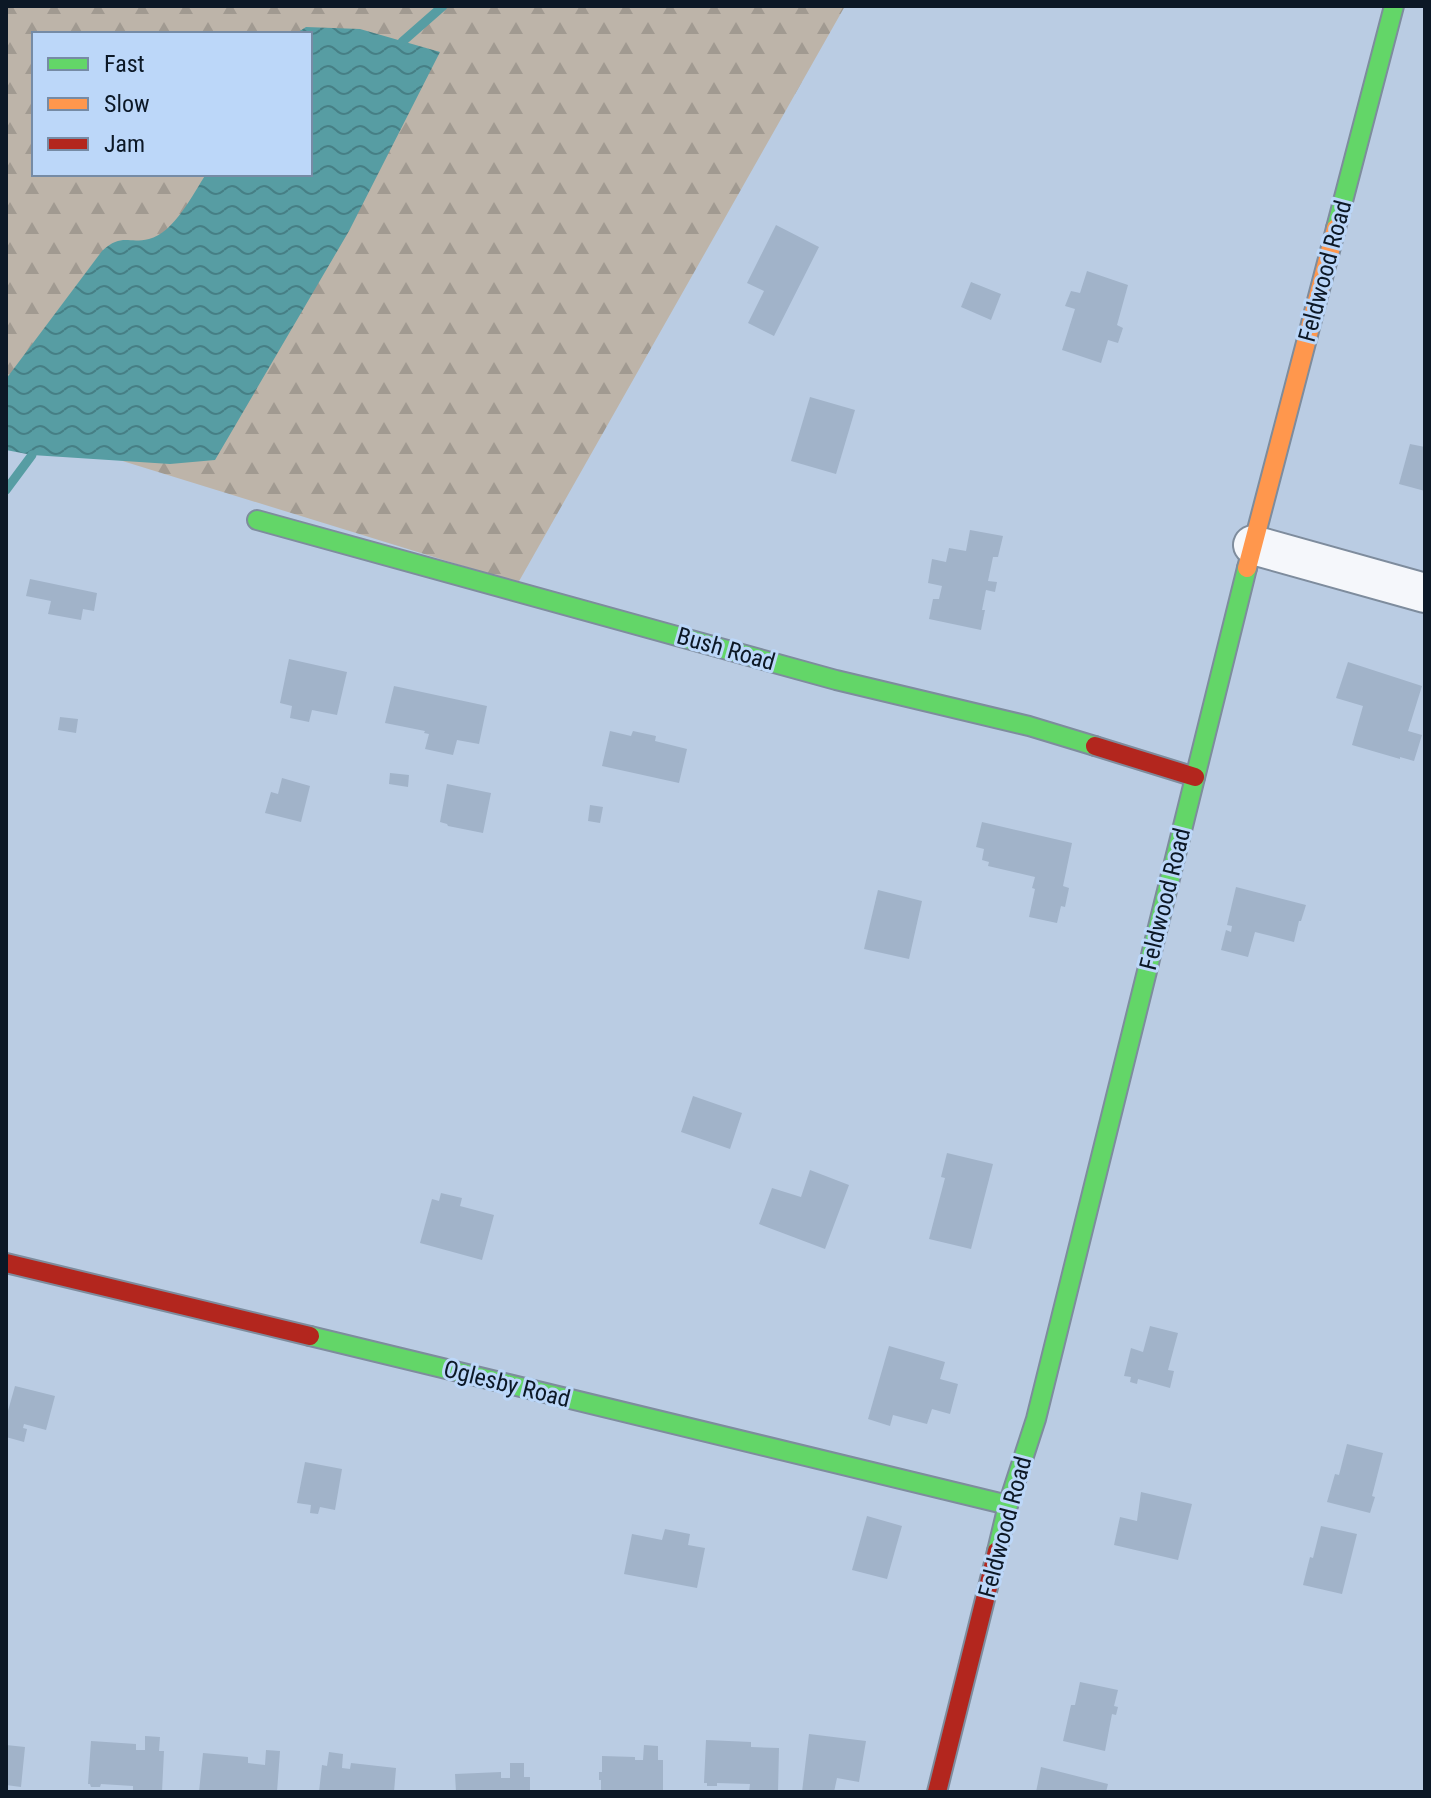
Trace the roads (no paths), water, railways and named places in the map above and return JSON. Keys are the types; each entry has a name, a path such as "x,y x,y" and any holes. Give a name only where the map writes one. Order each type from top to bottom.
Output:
{"street":[{"name":"Feldwood Road","path":"937,1792 1008,1505 1036,1419 1253,545 1394,6"},
{"name":"Bush Road","path":"257,520 836,680 1029,726 1195,777"},
{"path":"1253,545 1425,593"},
{"name":"Oglesby Road","path":"6,1263 1008,1505"}],"water":[{"path":"306,27 360,29 440,52 349,231 215,460 170,464 32,455 6,450 6,379 102,251 115,242 149,239 167,229 205,176 312,176 312,32 298,32"}],"waterway":[{"path":"402,42 443,6"},
{"path":"6,490 32,455"}]}
